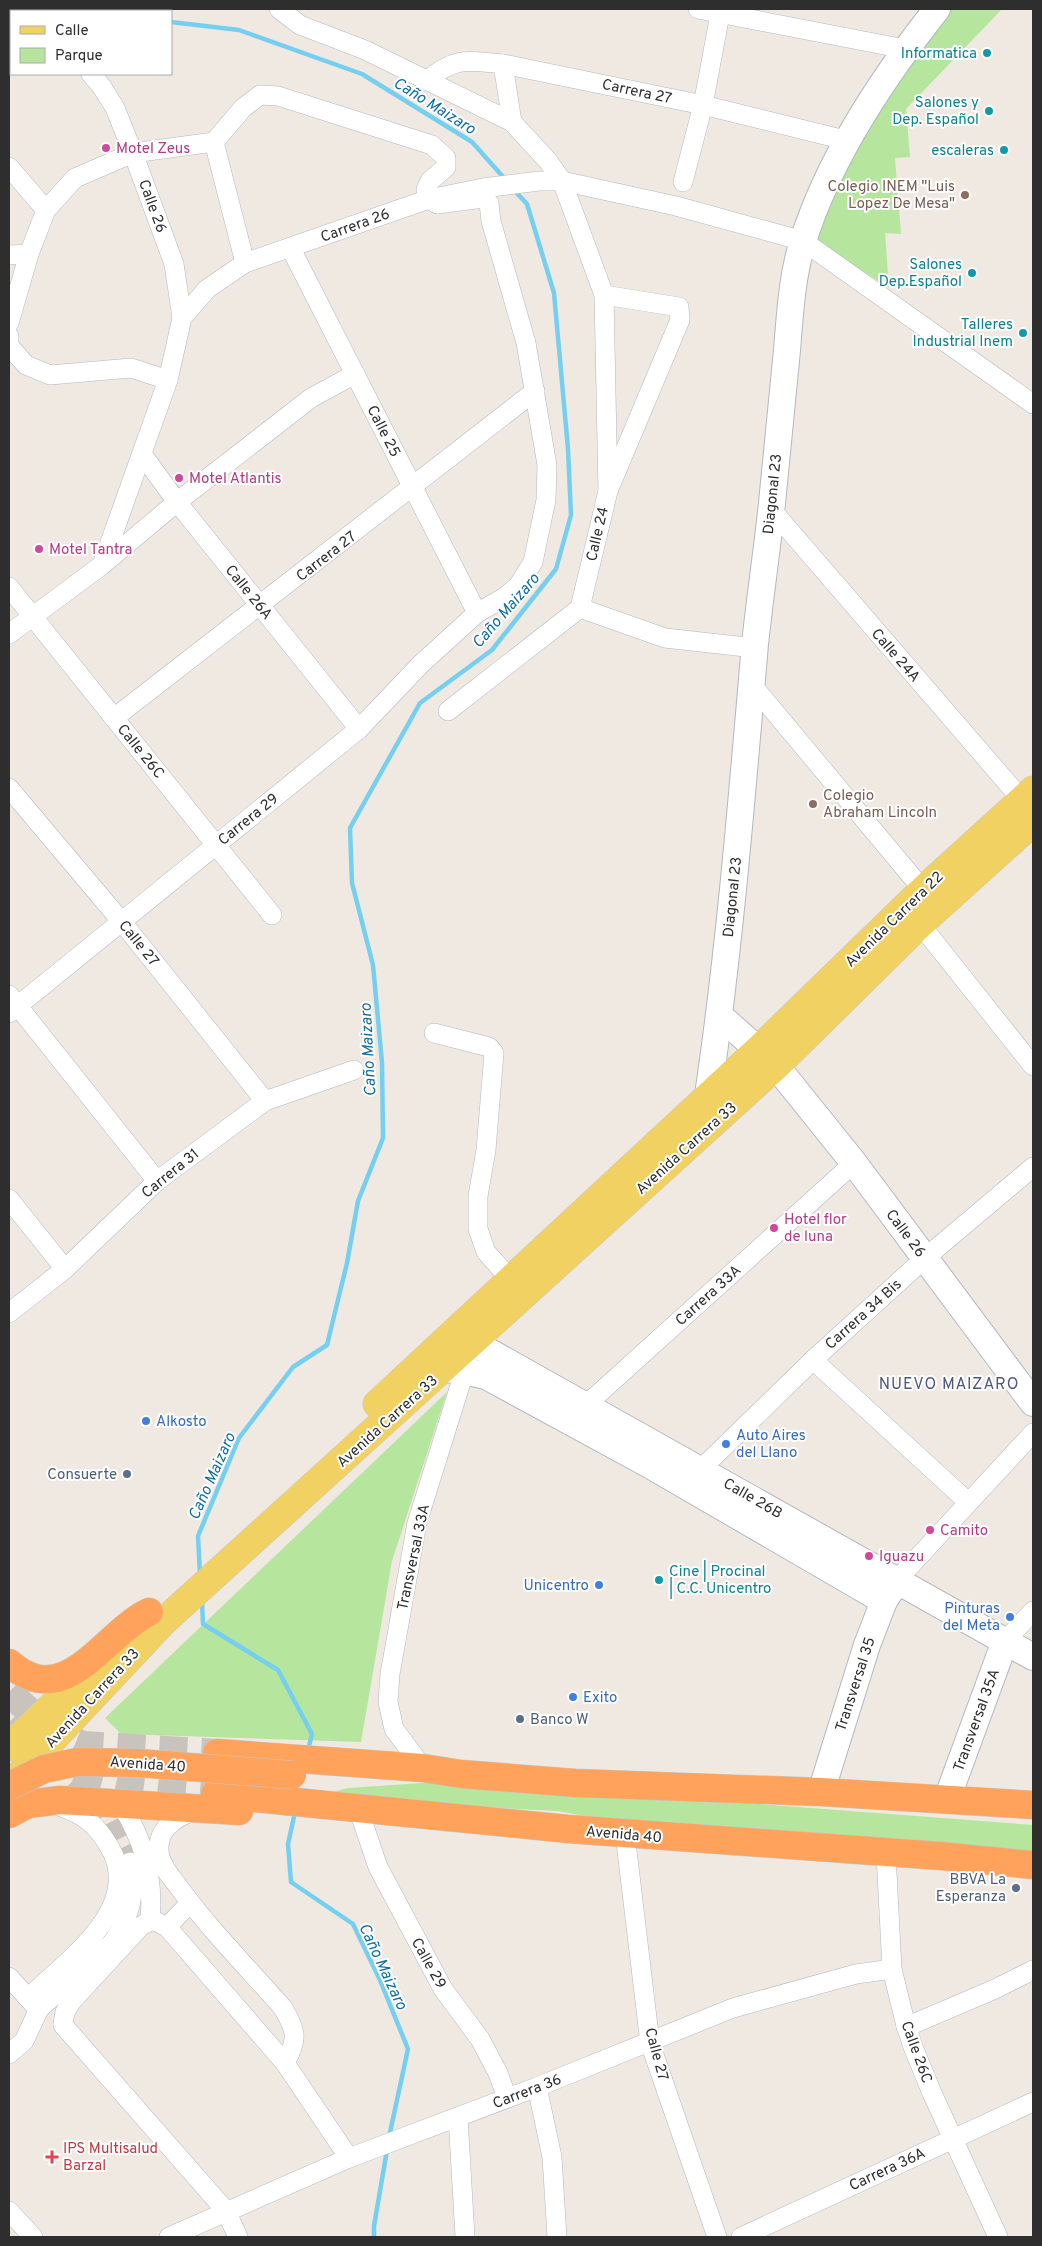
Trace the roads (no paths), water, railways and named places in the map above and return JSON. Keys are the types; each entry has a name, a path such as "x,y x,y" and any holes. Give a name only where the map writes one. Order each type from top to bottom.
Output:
{"highway":[{"path":"9,1663 23,1673 40,1679 66,1676 82,1666 135,1619 149,1612"},
{"name":"Avenida 40","path":"217,1753 381,1777 461,1774"},
{"name":"Avenida 40","path":"9,1786 44,1769 77,1762 423,1768 461,1774 624,1786 821,1792 1033,1805"},
{"path":"9,1814 28,1804 60,1800 120,1803 209,1802 311,1810 362,1820 457,1820"},
{"name":"Avenida 40","path":"311,1810 886,1854 941,1856 1033,1865"}],"main road":[{"name":"Avenida Carrera 22","path":"767,1058 923,890 1030,804"},
{"name":"Avenida Carrera 22","path":"767,1058 920,924 1030,804"},
{"name":"Avenida Carrera 33","path":"9,1786 163,1622 198,1580 511,1280 708,1096 767,1058"},
{"name":"Avenida Carrera 33","path":"9,1747 149,1612 198,1580 454,1370 472,1342 767,1058"}],"street":[{"path":"698,9 721,11 905,49"},
{"name":"Diagonal 23","path":"708,1096 720,1016 753,686 755,648 790,314 803,240 821,193 875,95 905,49 937,9"},
{"path":"283,10 300,25 365,50 512,122 548,161 562,181 604,295 608,491"},
{"path":"683,182 703,105 721,11"},
{"name":"Carrera 27","path":"428,80 441,68 458,62 503,64 703,105 849,140"},
{"path":"503,64 512,122"},
{"name":"Calle 26","path":"92,75 102,87 114,108 133,153 174,264 182,318"},
{"path":"9,323 29,254 46,210 75,178 133,153 214,142 243,108 260,95 278,96 432,145 446,158 446,166 430,181 426,189 429,200 437,204 483,198 489,203 491,221 526,343 536,391 547,466 546,500 533,562 518,586 506,597 477,613"},
{"path":"214,142 245,263"},
{"path":"9,167 46,210"},
{"name":"Carrera 26","path":"102,564 168,380 182,318 208,289 245,263 291,249 354,224 429,200 483,188 539,181 562,181 676,206 803,240"},
{"path":"803,240 1033,404"},
{"name":"Calle 25","path":"291,249 477,613"},
{"path":"9,255 29,254"},
{"name":"Calle 24","path":"580,608 608,491 680,320 679,307 604,295"},
{"path":"9,336 10,346 26,365 50,375 131,368 168,380"},
{"path":"9,634 102,564 177,502 311,398 355,374"},
{"name":"Carrera 27","path":"114,718 536,391"},
{"name":"Calle 26A","path":"142,454 177,502 359,729"},
{"name":"Calle 24A","path":"771,509 1030,804"},
{"name":"Calle 26C","path":"9,587 272,915"},
{"path":"448,711 580,608 666,638 755,648"},
{"name":"Carrera 29","path":"12,1005 122,922 359,729 421,664 477,613"},
{"path":"753,686 923,890 923,899 918,917 920,924 1033,1066"},
{"name":"Calle 27","path":"9,788 122,922 265,1101"},
{"path":"12,1005 157,1181"},
{"path":"720,1016 767,1058"},
{"path":"434,1033 488,1046 494,1053 486,1150 478,1196 478,1229 486,1252 511,1280"},
{"name":"Calle 26","path":"767,1058 854,1163 1033,1403"},
{"name":"Carrera 31","path":"9,1313 64,1269 157,1181 265,1101 354,1070"},
{"name":"Carrera 33A","path":"554,1413 586,1405 854,1163"},
{"name":"Carrera 34 Bis","path":"701,1469 813,1360 925,1258 1033,1167"},
{"path":"9,1199 64,1269"},
{"name":"Calle 26B","path":"472,1342 701,1469 890,1590"},
{"path":"813,1360 968,1502"},
{"name":"Calle 26B","path":"454,1370 486,1376 648,1464 890,1590 1005,1641 1033,1657"},
{"name":"Transversal 33A","path":"423,1768 394,1729 388,1702 390,1674 417,1523 454,1370"},
{"path":"890,1590 968,1502 1033,1433"},
{"name":"Transversal 35","path":"821,1792 851,1693 890,1590"},
{"path":"1005,1641 1033,1611"},
{"name":"Transversal 35A","path":"947,1799 1005,1641"},
{"path":"24,2041 33,2004 96,1934 109,1914 119,1886 115,1856 101,1833 82,1814 44,1801"},
{"path":"209,1802 173,1820 165,1829 160,1840 163,1864 190,1903 288,2015 295,2037 294,2048 285,2063"},
{"path":"120,1803 134,1827 147,1859 158,1924 285,2063 357,2155"},
{"name":"Calle 29","path":"362,1820 383,1876 442,1989 480,2039 498,2073 507,2098"},
{"name":"Calle 27","path":"625,1834 650,2042 717,2237"},
{"name":"Calle 26C","path":"886,1854 892,1968 906,2027 932,2093 998,2237"},
{"path":"33,2004 112,1943 119,1933 125,1922 132,1899 133,1874 130,1862"},
{"path":"190,1903 158,1924 141,1926 71,2002 65,2012 63,2025 226,2211 238,2237"},
{"name":"Carrera 36","path":"169,2237 357,2155 537,2087 734,2008 856,1974 892,1968"},
{"path":"906,2027 995,1989 1033,1970"},
{"path":"9,1978 33,2004"},
{"path":"9,2054 42,2029 63,2025"},
{"path":"537,2087 552,2157 557,2237"},
{"name":"Carrera 36A","path":"741,2237 953,2137 1033,2102"},
{"path":"458,2117 465,2237"},
{"path":"9,2211 33,2237"}],"waterway":[{"name":"Caño Maizaro","path":"172,22 239,30 362,74 472,142 505,179"},
{"name":"Caño Maizaro","path":"200,1574 198,1536 239,1438 293,1367 327,1345 347,1263 358,1201 383,1138 382,1063 373,965 352,883 350,828 420,703 492,650 556,569 571,515 568,449 554,293 527,204 513,189"},
{"name":"Caño Maizaro","path":"202,1602 203,1624 278,1670 312,1734 308,1750"},
{"name":"Caño Maizaro","path":"295,1812 288,1844 291,1882 353,1924 380,1980 408,2049 389,2137"},
{"name":"Caño Maizaro","path":"374,2237 374,2226 387,2150"}],"tunnel":[{"path":"9,1692 34,1716 53,1730 84,1745 217,1753"},
{"path":"9,1722 40,1752 70,1769 90,1776 131,1786 215,1794"},
{"path":"53,1761 97,1805 110,1822 130,1862"}],"place":[{"name":"Informatica","path":"987,53"},
{"name":"Salones y Dep. Español","path":"989,111"},
{"name":"Motel Zeus","path":"106,148"},
{"name":"escaleras","path":"1004,150"},
{"name":"Colegio INEM \"Luis Lopez De Mesa\"","path":"965,195"},
{"name":"Salones Dep.Español","path":"972,273"},
{"name":"Talleres Industrial Inem","path":"1023,333"},
{"name":"Motel Atlantis","path":"179,478"},
{"name":"Motel Tantra","path":"39,549"},
{"name":"Colegio Abraham Lincoln","path":"813,804"},
{"name":"Hotel flor de luna","path":"774,1228"},
{"name":"Alkosto","path":"146,1421"},
{"name":"Auto Aires del Llano","path":"726,1444"},
{"name":"Consuerte","path":"127,1474"},
{"name":"Camito","path":"930,1530"},
{"name":"Iguazu","path":"869,1556"},
{"name":"Cine | Procinal | C.C. Unicentro","path":"659,1580"},
{"name":"Unicentro","path":"599,1585"},
{"name":"Pinturas del Meta","path":"1010,1617"},
{"name":"Exito","path":"573,1697"},
{"name":"Banco W","path":"520,1719"},
{"name":"BBVA La Esperanza","path":"1016,1888"},
{"name":"IPS Multisalud Barzal","path":"52,2157"}],"district":[{"name":"NUEVO MAIZARO","path":"949,1383"}]}
